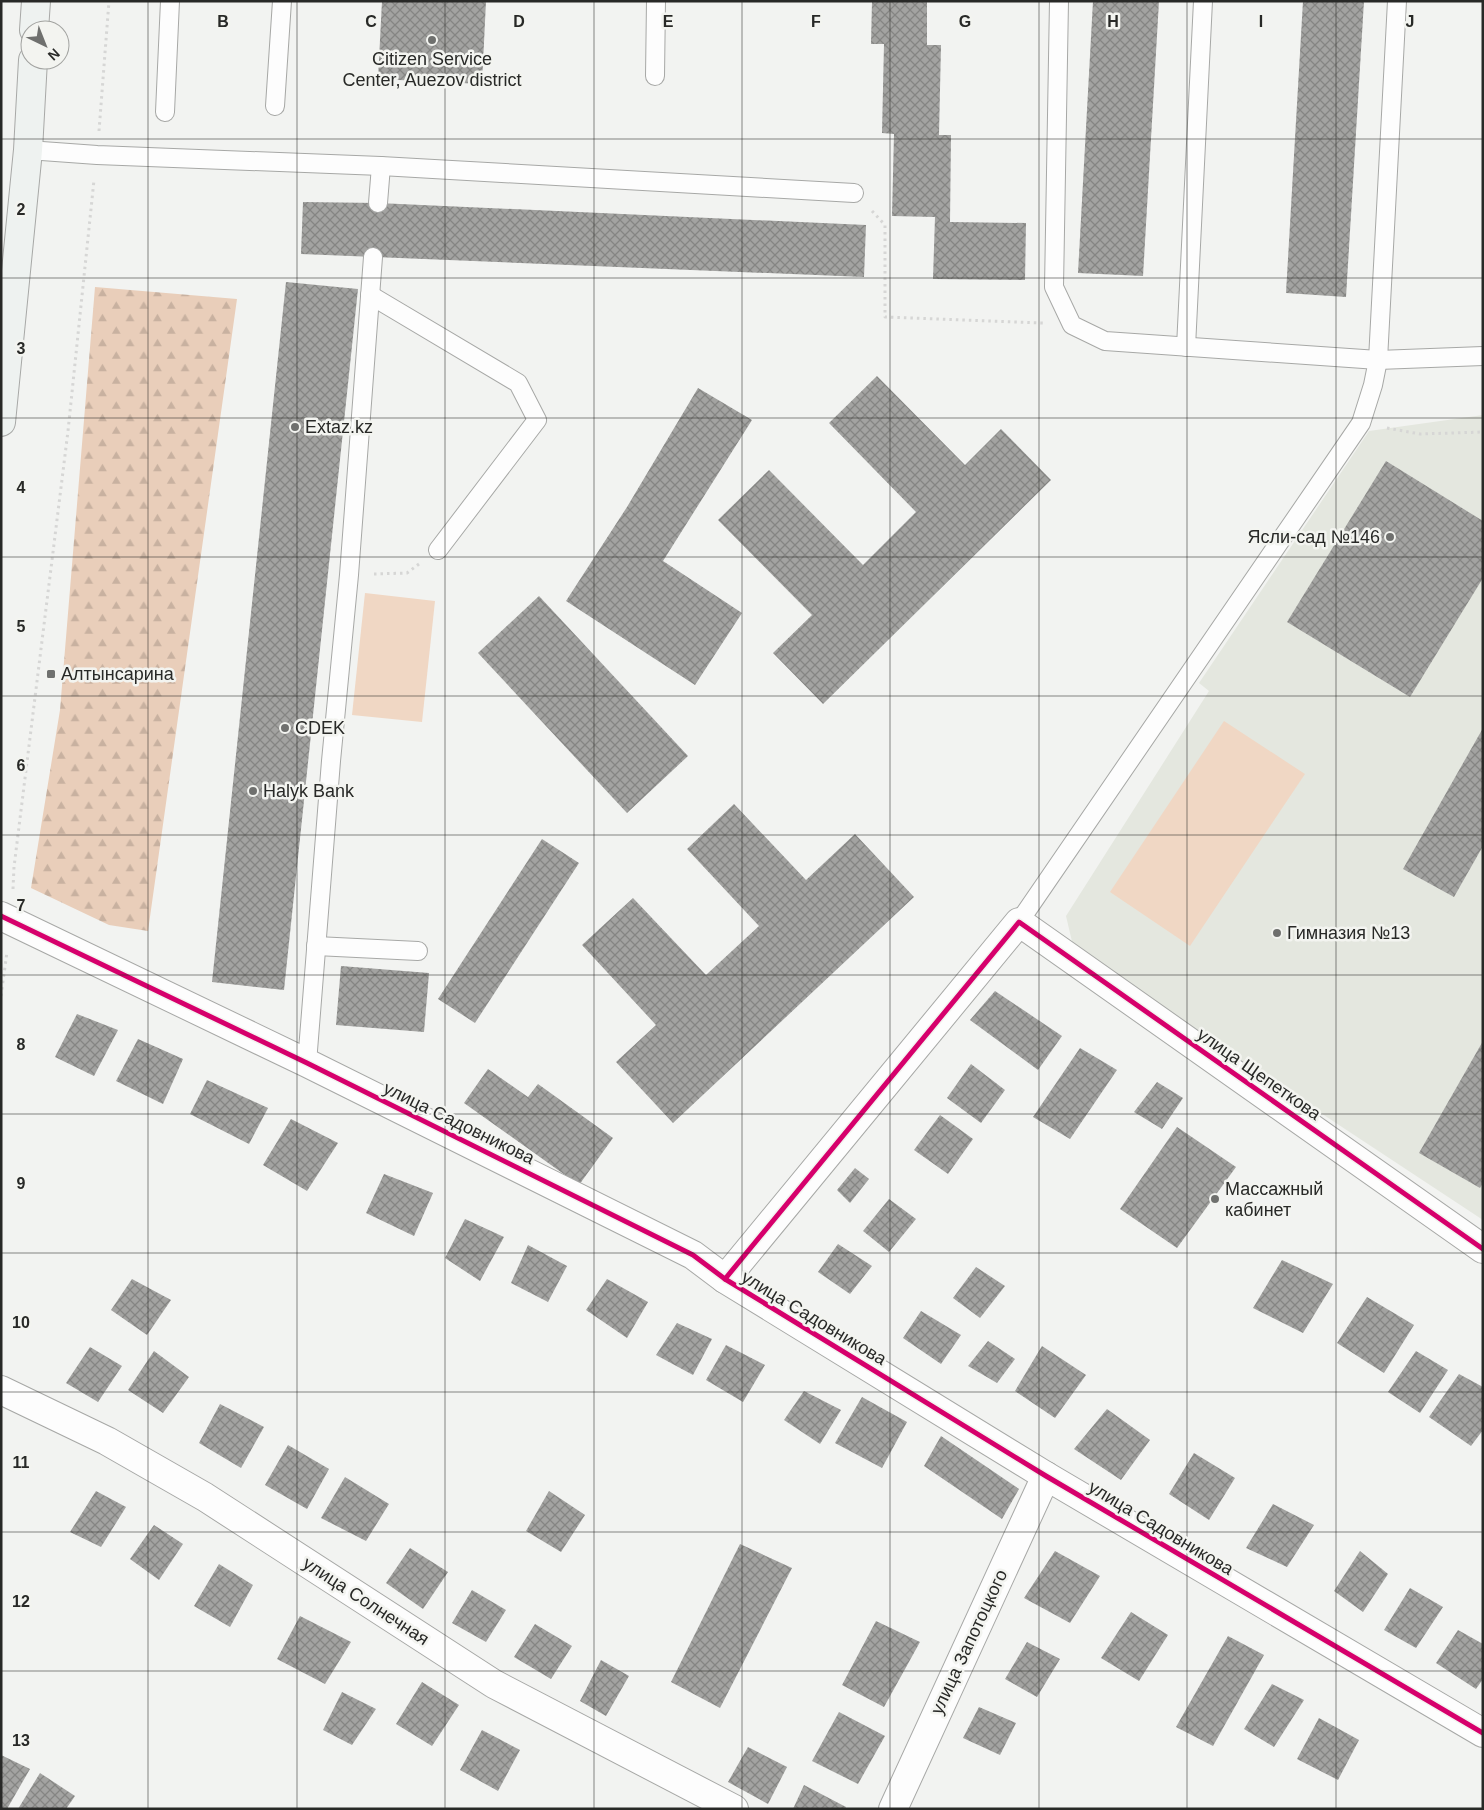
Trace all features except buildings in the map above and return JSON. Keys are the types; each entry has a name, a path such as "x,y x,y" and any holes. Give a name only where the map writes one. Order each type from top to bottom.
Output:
{"main road":[{"path":"35,20 36,1"},
{"path":"1,422 28,150 32,70"}],"street":[{"name":"улица Садовникова","path":"6,918 307,1064 693,1256 725,1279 1046,1476 1483,1733"},
{"name":"улица Щепеткова","path":"1019,922 1483,1249"},
{"path":"725,1279 1019,922"},
{"name":"улица Солнечная","path":"1,1390 107,1441 205,1497 494,1684 734,1809"},
{"name":"улица Запотоцкого","path":"893,1809 1046,1476"}],"lane":[{"path":"165,112 170,1"},
{"path":"275,106 282,1"},
{"path":"654,76 656,1"},
{"path":"1059,1 1054,287 1072,324 1105,341 1378,360 1483,356"},
{"path":"1186,347 1203,1"},
{"path":"1019,922 1361,423 1373,385 1378,360 1398,1"},
{"path":"28,150 97,155 381,166 854,193"},
{"path":"378,202 381,166"},
{"path":"307,1064 331,761 349,574 373,257"},
{"path":"370,295 518,383 537,420 438,550"},
{"path":"316,946 418,951"}],"path":[{"path":"1,996 6,918 68,431 97,155 109,1"},
{"path":"854,193 885,225 885,317 1072,324"},
{"path":"1361,423 1420,434 1483,432"},
{"path":"349,574 407,573 438,550"}],"shaded area":[{"name":"Гимназия №13","path":"1483,415 1483,1220 1074,950 1066,916 1209,691 1199,683 1369,431"},
{"path":"365,593 435,601 422,722 352,715"},
{"path":"1224,721 1305,774 1190,946 1110,892"}],"green space":[{"path":"95,287 237,299 148,931 109,925 31,888 60,710"}],"cycle path":[{"path":"1,916 307,1063 693,1255 725,1279 1046,1476 1483,1733"},
{"path":"725,1279 1019,922 1483,1249"}],"place":[{"name":"Citizen Service Center, Auezov district","path":"432,40"},
{"name":"Extaz.kz","path":"295,427"},
{"name":"Ясли-сад №146","path":"1390,537"},
{"name":"Алтынсарина","path":"51,674"},
{"name":"CDEK","path":"285,728"},
{"name":"Halyk Bank","path":"253,791"},
{"name":"Гимназия №13","path":"1277,933"},
{"name":"Массажный кабинет","path":"1215,1199"}]}
